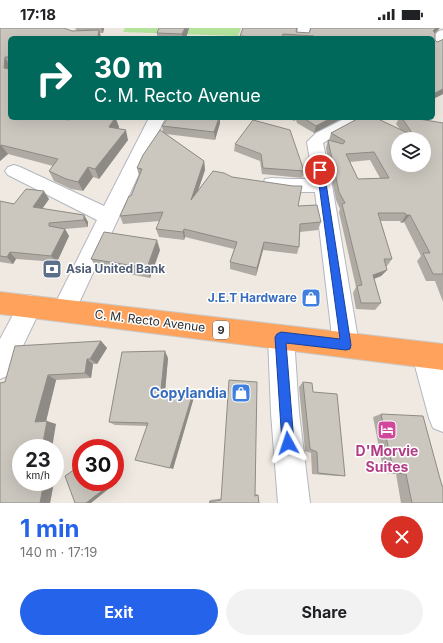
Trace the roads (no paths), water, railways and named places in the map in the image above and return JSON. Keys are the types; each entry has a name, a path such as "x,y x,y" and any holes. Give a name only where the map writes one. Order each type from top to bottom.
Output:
{"highway":[{"name":"C. M. Recto Avenue","path":"0,303 434,356"}],"street":[{"path":"435,41 443,34"},
{"path":"64,310 156,120"},
{"path":"346,345 323,185 315,142 317,138 341,128 355,120"},
{"path":"14,171 109,217"},
{"path":"253,181 291,186 323,185"},
{"path":"0,366 30,306"},
{"path":"281,337 285,413 294,503"},
{"path":"434,356 443,418"}],"place":[{"name":"Asia United Bank","path":"52,269"},
{"name":"J.E.T Hardware","path":"311,298"},
{"name":"Copylandia","path":"241,393"},
{"name":"D'Morvie Suites","path":"387,430"}]}
